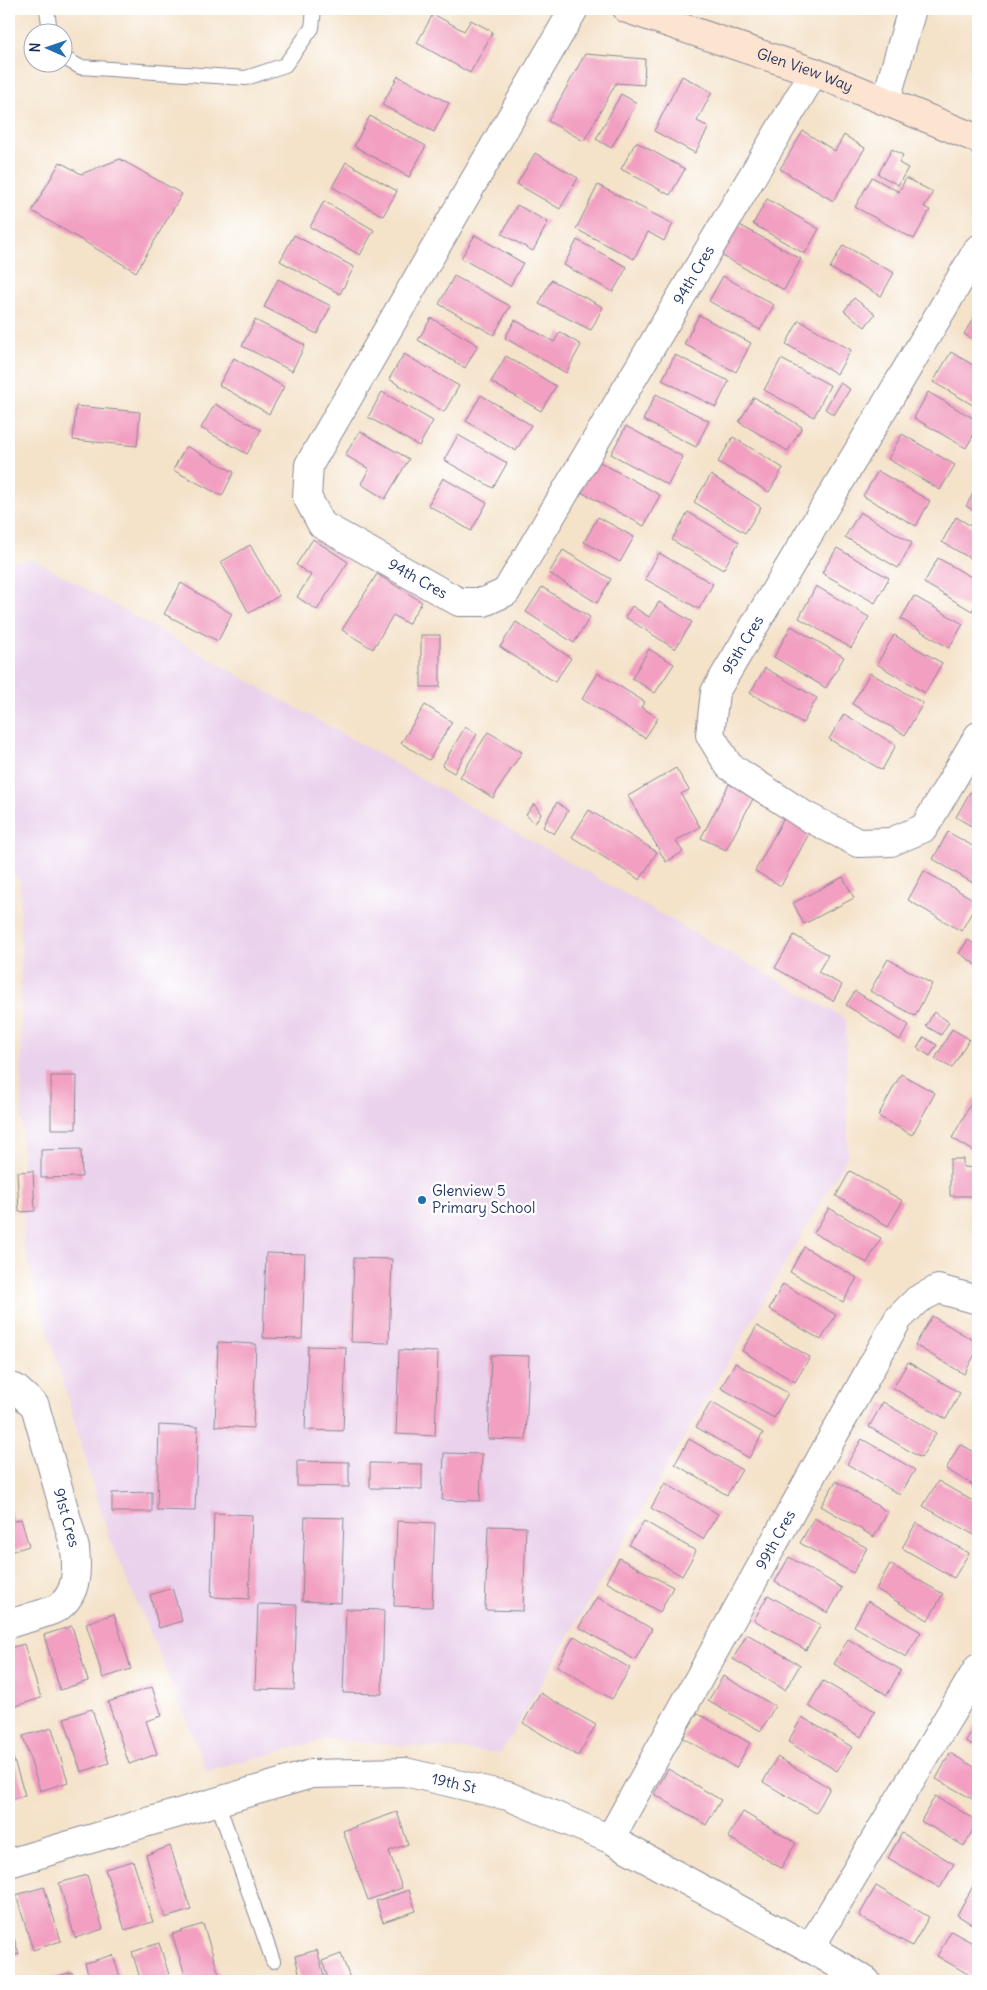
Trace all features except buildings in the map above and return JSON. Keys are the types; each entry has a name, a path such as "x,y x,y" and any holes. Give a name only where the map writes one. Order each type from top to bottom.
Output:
{"street":[{"name":"94th Cres","path":"574,9 309,465 307,497 322,525 459,602 484,602 506,592 814,72"},
{"name":"Glen View Way","path":"627,9 814,72 978,138"},
{"path":"886,100 912,9"},
{"name":"95th Cres","path":"978,249 715,692 710,735 729,766 804,815 858,842 891,842 924,828 978,736"},
{"name":"99th Cres","path":"610,1840 898,1319 917,1300 938,1290 978,1300"},
{"name":"91st Cres","path":"9,1387 15,1388 35,1406 75,1548 77,1570 71,1593 60,1607 9,1624"},
{"path":"810,1948 978,1668"},
{"name":"19th St","path":"9,1862 311,1774 405,1772 508,1796 610,1840 810,1948 866,1981"}],"lane":[{"path":"47,9 49,22"},
{"path":"72,62 80,67 246,78 285,65 312,28 314,9"},
{"path":"217,1801 273,1961"}],"shaded area":[{"name":"Glenview 5 Primary School","path":"35,560 846,1019 848,1155 501,1753 326,1739 207,1771 155,1643 110,1542 23,1246 20,879 9,873 9,561"}],"place":[{"name":"Glenview 5 Primary School","path":"422,1200"}]}
